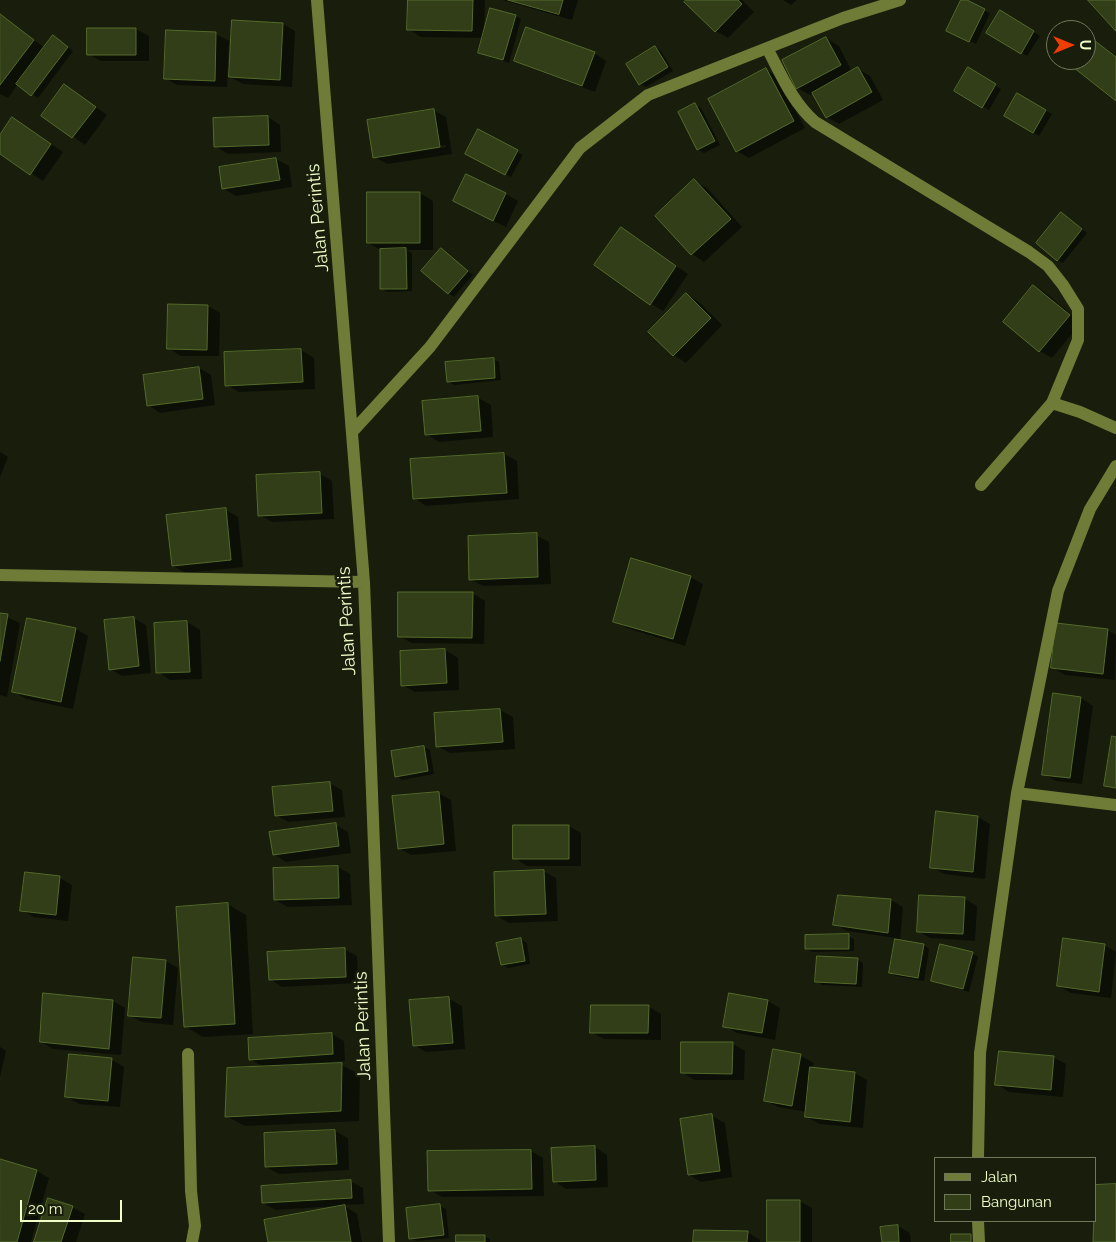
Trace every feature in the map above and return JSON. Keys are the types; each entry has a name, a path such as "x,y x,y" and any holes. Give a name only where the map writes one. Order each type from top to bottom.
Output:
{"street":[{"name":"Jalan Perintis","path":"318,0 364,582 389,1242"},
{"path":"353,431 430,347 580,148 648,95 768,48 871,4 900,0"},
{"path":"768,48 794,98 803,112 814,122 1029,252 1048,266 1063,284 1078,309 1078,340 1052,403 981,485"},
{"path":"1052,403 1080,412 1116,428"},
{"path":"978,1157 980,1053 1018,793 1058,591 1090,509 1116,466"},
{"path":"0,575 364,582"},
{"path":"1018,793 1116,805"},
{"path":"188,1054 191,1191 195,1226 192,1242"},
{"path":"978,1222 979,1242"}],"building":[{"path":"408,0 473,0 472,31 407,30"},
{"path":"508,0 563,0 559,14"},
{"path":"686,0 738,0 742,4 715,32 684,2"},
{"path":"961,0 967,0 985,9 969,42 946,31"},
{"path":"1088,0 1116,0 1116,31"},
{"path":"490,8 516,15 503,60 478,53"},
{"path":"1000,10 1034,31 1021,54 986,33"},
{"path":"0,14 34,40 0,85"},
{"path":"232,20 283,23 280,80 229,77"},
{"path":"526,27 595,52 582,86 514,61"},
{"path":"87,28 136,28 136,55 87,55"},
{"path":"166,30 216,32 215,81 164,79"},
{"path":"53,35 68,47 31,96 16,84"},
{"path":"826,37 841,65 796,89 782,60"},
{"path":"1096,42 1116,57 1116,101 1077,70 1096,70"},
{"path":"655,46 668,67 639,85 626,64"},
{"path":"858,67 872,92 826,118 812,93"},
{"path":"968,67 996,84 982,108 954,91"},
{"path":"766,68 794,121 736,152 708,99"},
{"path":"64,84 96,107 72,138 41,116"},
{"path":"1017,93 1046,110 1033,133 1004,116"},
{"path":"695,103 715,141 697,150 678,112"},
{"path":"434,109 440,147 373,158 367,120"},
{"path":"268,116 269,145 214,147 213,118"},
{"path":"12,117 51,144 30,175 0,154 0,135"},
{"path":"478,129 518,150 505,175 465,154"},
{"path":"276,158 280,180 222,189 219,167"},
{"path":"466,174 506,193 493,221 453,201"},
{"path":"694,179 731,219 691,255 655,216"},
{"path":"367,192 420,192 420,243 367,243"},
{"path":"1061,212 1082,229 1057,261 1036,243"},
{"path":"621,227 676,266 650,305 594,265"},
{"path":"406,248 407,289 380,289 380,249"},
{"path":"441,248 468,271 448,294 421,271"},
{"path":"1033,285 1070,315 1039,352 1003,322"},
{"path":"686,293 711,318 673,356 648,332"},
{"path":"168,304 208,305 207,350 167,349"},
{"path":"301,349 303,382 225,386 224,352"},
{"path":"494,358 495,378 447,382 445,362"},
{"path":"199,367 203,399 147,406 143,375"},
{"path":"478,396 481,431 425,435 422,401"},
{"path":"504,453 507,493 413,499 410,459"},
{"path":"320,472 322,513 258,516 256,475"},
{"path":"226,508 231,560 172,566 166,515"},
{"path":"537,533 538,577 469,580 468,536"},
{"path":"631,558 691,576 673,639 613,622"},
{"path":"398,592 473,592 472,638 398,637"},
{"path":"0,613 8,614 0,661"},
{"path":"134,617 139,666 109,670 104,620"},
{"path":"27,618 76,628 61,702 12,692"},
{"path":"187,621 190,672 156,673 154,623"},
{"path":"1056,623 1108,629 1103,674 1051,668"},
{"path":"445,649 447,683 401,686 400,651"},
{"path":"1053,693 1081,697 1070,778 1042,775"},
{"path":"500,709 503,742 436,747 434,713"},
{"path":"1112,736 1116,737 1116,788 1104,786"},
{"path":"424,746 428,771 395,777 391,751"},
{"path":"330,782 333,811 275,816 272,787"},
{"path":"439,792 444,844 398,849 392,796"},
{"path":"936,811 978,816 973,872 930,868"},
{"path":"336,823 339,846 273,855 269,832"},
{"path":"513,825 569,825 569,859 513,859"},
{"path":"338,866 339,898 274,900 273,868"},
{"path":"544,870 546,914 495,916 494,872"},
{"path":"25,872 60,876 56,915 20,911"},
{"path":"838,895 891,899 888,933 833,925"},
{"path":"919,895 965,897 963,934 917,932"},
{"path":"228,903 235,1024 184,1027 176,907"},
{"path":"849,934 849,949 805,949 805,935"},
{"path":"521,938 525,961 501,965 496,943"},
{"path":"1063,938 1105,944 1099,992 1057,986"},
{"path":"895,939 924,944 918,978 889,973"},
{"path":"940,944 973,952 963,989 931,981"},
{"path":"345,948 346,977 269,980 267,952"},
{"path":"817,956 858,958 856,984 815,982"},
{"path":"133,957 166,960 161,1018 128,1016"},
{"path":"43,993 113,1000 109,1049 40,1042"},
{"path":"729,993 768,1000 762,1033 723,1027"},
{"path":"449,997 453,1043 413,1046 409,1000"},
{"path":"591,1005 649,1005 648,1033 590,1033"},
{"path":"332,1033 333,1054 249,1060 248,1038"},
{"path":"681,1042 733,1042 732,1074 681,1073"},
{"path":"773,1049 801,1054 792,1106 764,1101"},
{"path":"999,1051 1054,1056 1051,1090 995,1085"},
{"path":"69,1054 112,1058 108,1101 65,1097"},
{"path":"342,1063 341,1111 225,1117 227,1068"},
{"path":"810,1067 855,1072 850,1122 805,1117"},
{"path":"712,1114 720,1171 688,1175 680,1119"},
{"path":"335,1130 337,1164 265,1167 264,1133"},
{"path":"595,1146 596,1180 553,1182 551,1148"},
{"path":"531,1150 532,1189 428,1191 427,1151"},
{"path":"0,1159 37,1170 17,1242 0,1242"},
{"path":"351,1180 352,1198 262,1203 261,1186"},
{"path":"1116,1184 1116,1242 1093,1242 1094,1222 1096,1222 1096,1185"},
{"path":"48,1198 73,1206 61,1242 34,1242"},
{"path":"767,1200 800,1200 800,1242 767,1242"},
{"path":"440,1204 444,1235 409,1239 406,1208"},
{"path":"345,1205 351,1242 268,1242 264,1220"},
{"path":"898,1225 899,1242 882,1242 880,1227"},
{"path":"694,1230 748,1231 747,1242 693,1242"},
{"path":"951,1234 971,1234 971,1242 951,1242"},
{"path":"456,1235 485,1235 485,1242 456,1242"}]}
